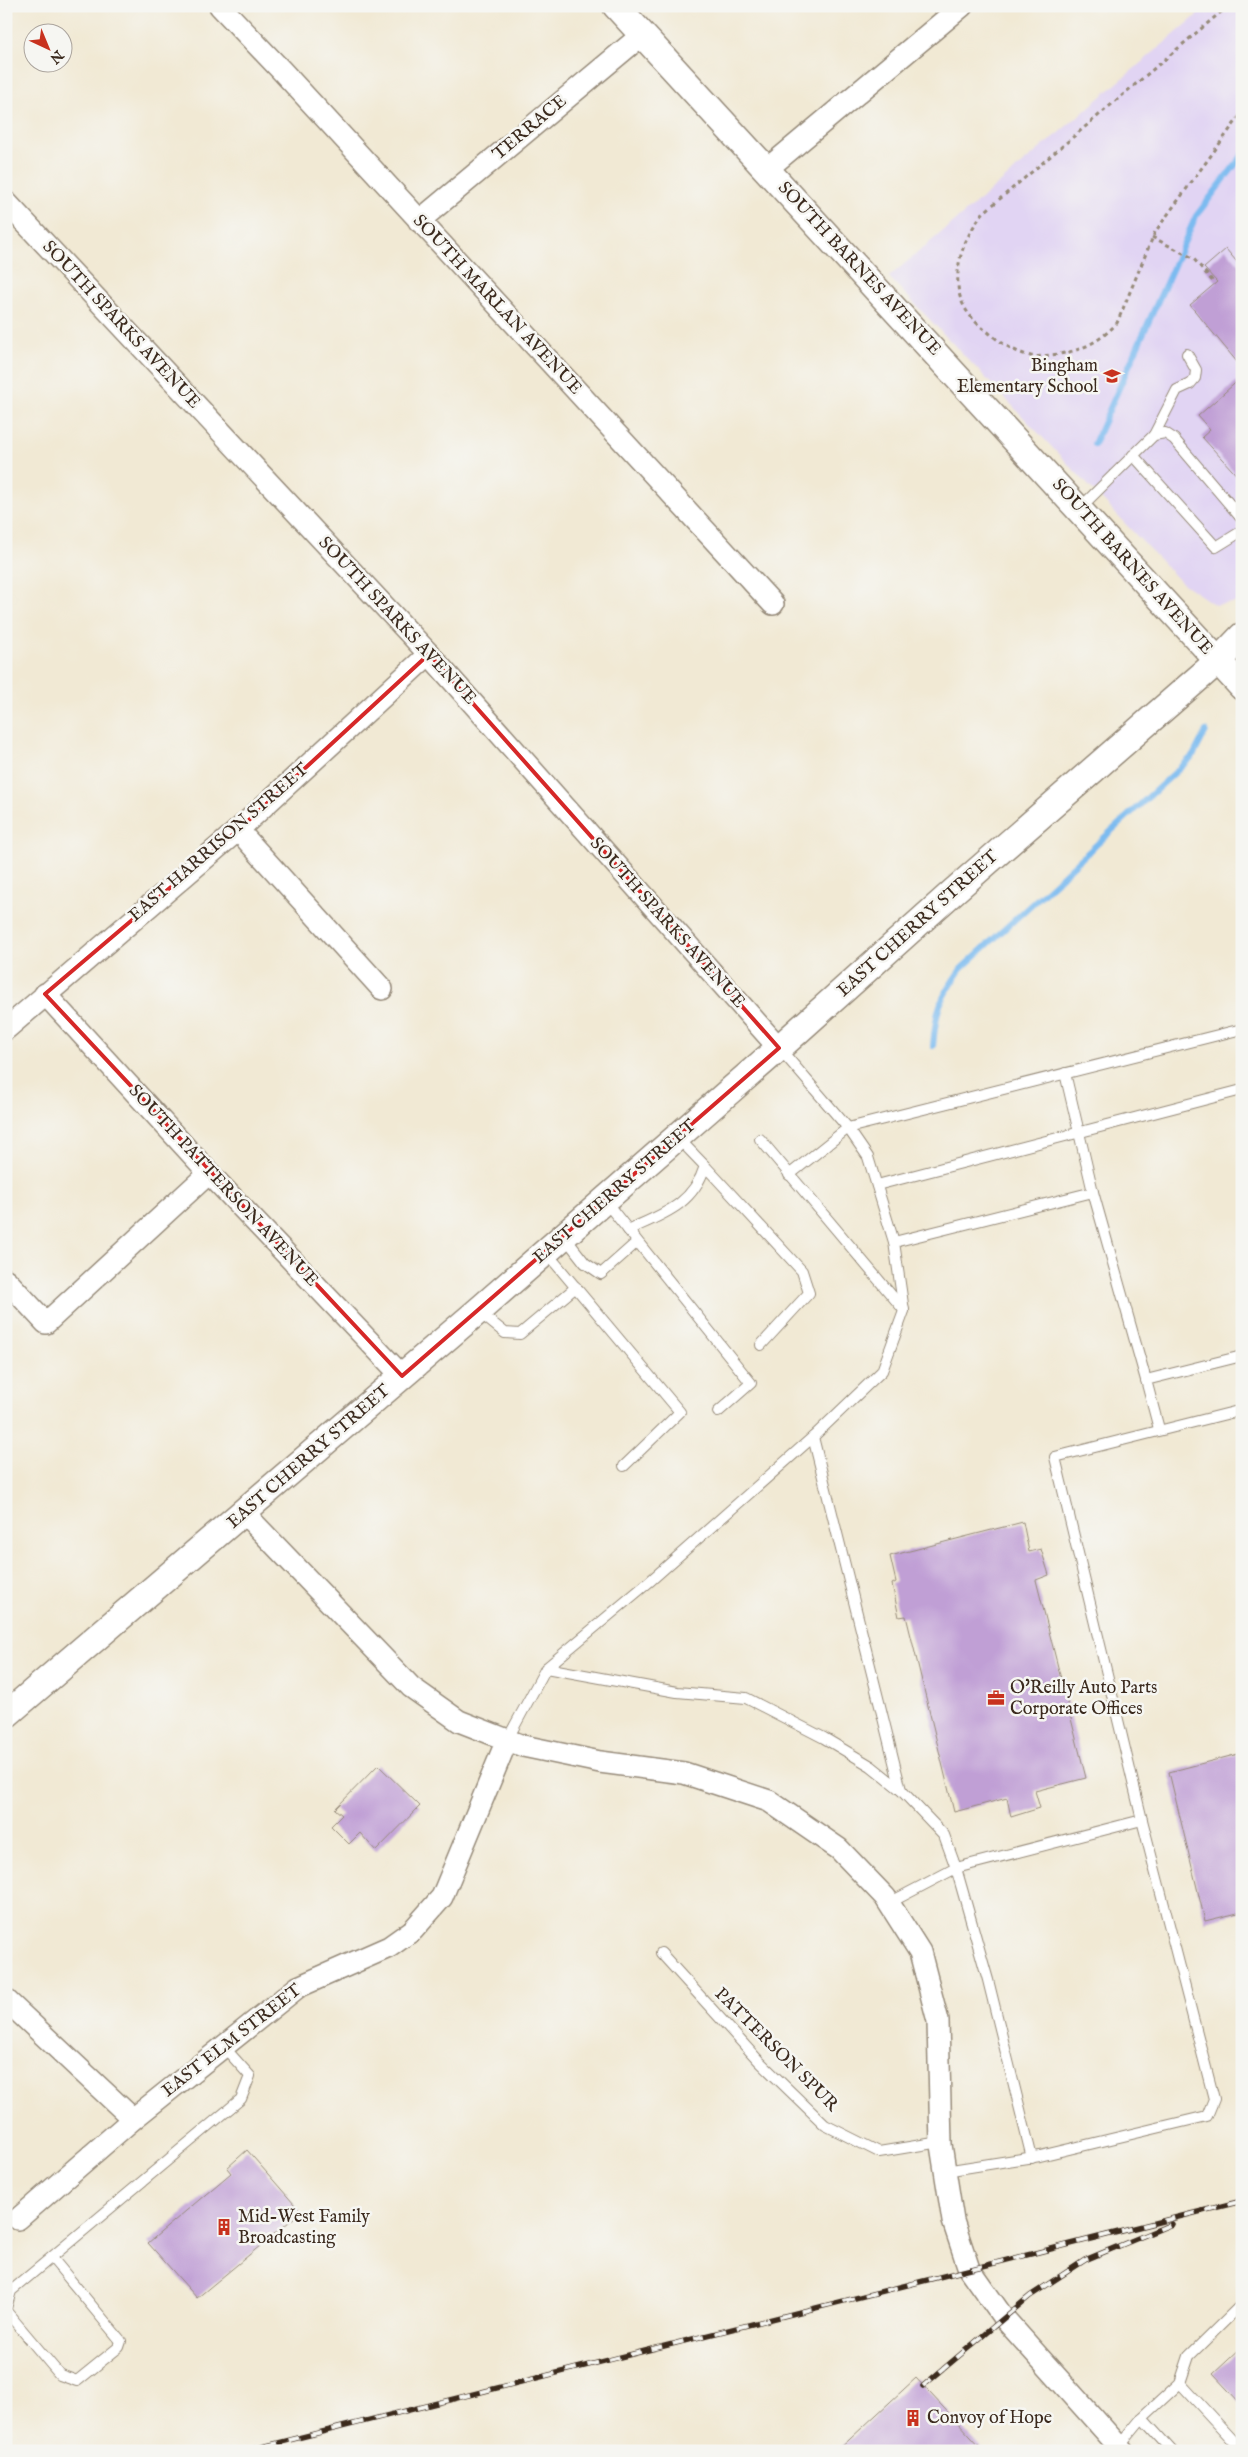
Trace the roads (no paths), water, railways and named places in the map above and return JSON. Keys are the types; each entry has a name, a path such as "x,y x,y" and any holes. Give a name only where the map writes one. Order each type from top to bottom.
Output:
{"street":[{"name":"SOUTH MARLAN AVENUE","path":"220,6 773,604"},
{"name":"SOUTH BARNES AVENUE","path":"616,6 1242,687"},
{"path":"767,169 962,6"},
{"name":"TERRACE","path":"419,221 642,35"},
{"name":"SOUTH SPARKS AVENUE","path":"6,202 429,654 779,1048"},
{"name":"EAST CHERRY STREET","path":"6,1715 244,1513 555,1244 779,1048 952,892 1218,662 1242,636"},
{"name":"EAST CHERRY STREET","path":"1218,662 1242,648"},
{"name":"EAST HARRISON STREET","path":"6,1029 238,830 429,654"},
{"path":"238,830 382,990"},
{"name":"SOUTH PATTERSON AVENUE","path":"45,994 209,1173 402,1376"},
{"path":"6,1280 46,1323 209,1173"},
{"path":"244,1513 411,1687 459,1721 523,1746 600,1762 684,1773 769,1801 839,1849 889,1904 920,1952 938,2021 940,2142 953,2221 969,2269 1003,2316 1121,2448"},
{"name":"EAST ELM STREET","path":"18,2219 133,2119 298,1987 389,1947 413,1930 442,1897 507,1740"},
{"path":"6,2000 133,2119"}],"lane":[{"path":"1079,509 1154,435 1177,390 1190,384 1195,378 1196,370 1187,354"},
{"path":"1154,435 1165,433 1174,438 1242,519"},
{"path":"1133,455 1216,547 1242,531"},
{"path":"789,1175 848,1128 1242,1029"},
{"path":"507,1740 546,1668 649,1582 813,1437 882,1371 904,1311 894,1242 877,1185 868,1157 848,1128 779,1048"},
{"path":"1065,1073 1092,1192 1159,1429"},
{"path":"877,1185 1079,1134 1242,1090"},
{"path":"677,1137 802,1271 809,1293 761,1345"},
{"path":"760,1139 904,1311"},
{"path":"628,1230 675,1209 699,1184 705,1166"},
{"path":"894,1242 1092,1192"},
{"path":"604,1200 751,1382 718,1412"},
{"path":"555,1244 601,1274 637,1242"},
{"path":"555,1244 576,1287 680,1412 624,1466"},
{"path":"478,1311 505,1333 520,1334 576,1287"},
{"path":"1146,1380 1242,1356"},
{"path":"945,2171 1032,2158 1207,2116 1214,2099 1142,1820 1055,1456 1242,1410"},
{"path":"813,1437 901,1790"},
{"path":"546,1668 677,1692 746,1698 824,1738 871,1766 901,1790 944,1836 956,1868 988,1980 1032,2158"},
{"path":"889,1904 956,1868 1142,1820"},
{"name":"PATTERSON SPUR","path":"661,1953 759,2061 825,2125 879,2152 940,2142"},
{"path":"52,2258 121,2341 119,2347 77,2381 60,2375 6,2310 11,2291 241,2099 250,2076 224,2046"},
{"path":"1121,2448 1142,2418 1180,2383 1189,2356 1242,2304"},
{"path":"1180,2383 1242,2450"},
{"path":"1142,2418 1172,2451"}],"waterway":[{"path":"1094,444 1196,216 1242,156"},
{"path":"933,1046 940,1004 961,969 1193,756 1206,731"}],"railway":[{"path":"246,2451 1242,2201"},
{"path":"923,2386 1030,2296 1085,2260 1172,2224"}],"place":[{"name":"Bingham Elementary School","path":"1112,376"},
{"name":"O'Reilly Auto Parts Corporate Offices","path":"996,1698"},
{"name":"Mid-West Family Broadcasting","path":"224,2227"},
{"name":"Convoy of Hope","path":"913,2418"}]}
